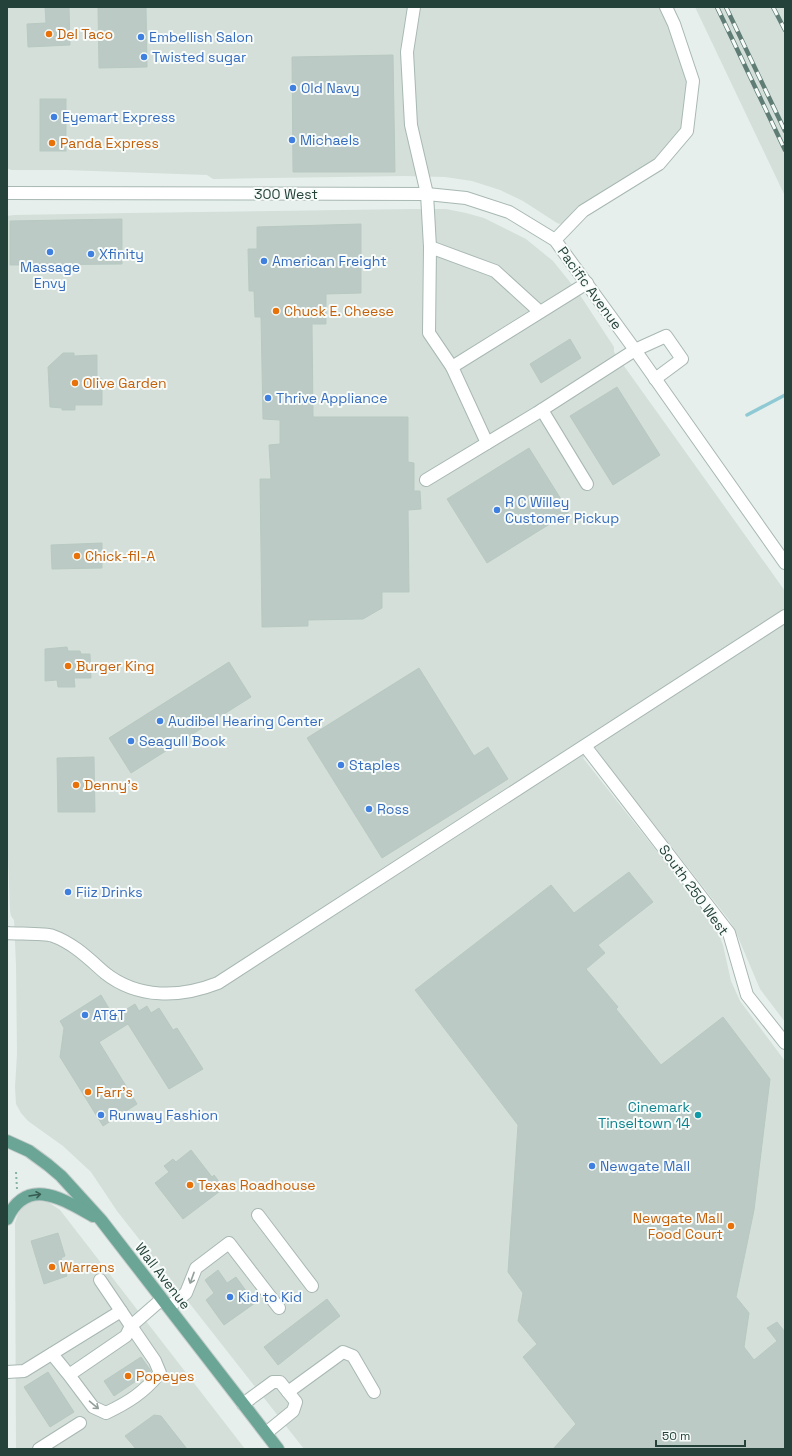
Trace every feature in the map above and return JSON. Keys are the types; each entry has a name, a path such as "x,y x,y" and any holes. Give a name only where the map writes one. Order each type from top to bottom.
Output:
{"main road":[{"name":"Wall Avenue","path":"7,1141 30,1151 48,1165 61,1176 101,1220 278,1449"},
{"path":"7,1219 12,1208 22,1199 34,1194 41,1194 62,1200 101,1220"}],"street":[{"path":"414,7 407,52 411,118 427,194 430,247 429,333 452,367 487,443"},
{"name":"Pacific Avenue","path":"666,7 674,24 693,81 687,131 659,164 583,211 556,240 785,563"},
{"name":"300 West","path":"7,193 427,194 466,198 509,212 556,240"},
{"path":"430,247 496,271 540,312"},
{"path":"452,367 586,283"},
{"path":"426,480 542,410 635,350 666,336 682,359 655,379"},
{"path":"542,410 587,484"},
{"path":"7,933 51,935 73,946 122,984 142,991 160,994 181,994 200,990 218,983 785,616"},
{"name":"South 250 West","path":"585,746 729,933 747,995 785,1043"},
{"path":"258,1215 312,1286"},
{"path":"69,1375 126,1336 131,1326 165,1303 186,1293 196,1268 229,1243 279,1308"},
{"path":"52,1354 93,1406 106,1413 127,1403 149,1387 160,1373 155,1361 100,1280"},
{"path":"7,1372 24,1370 121,1312"},
{"path":"288,1392 343,1352 353,1356 374,1392"},
{"path":"243,1404 273,1382 280,1382 296,1402 293,1411 266,1433"},
{"path":"39,1449 80,1423"}],"path":[{"path":"16,1172 17,1192"}],"shaded area":[{"path":"7,7 659,7 687,67 687,121 663,154 577,209 563,223 560,224 523,201 500,190 472,181 445,177 405,176 213,179 207,175 65,170 11,170 7,168"},
{"path":"695,7 785,7 785,196"},
{"path":"446,209 484,218 526,239 553,261 578,292 614,347 614,352 785,591 785,1022 760,989 735,930 729,920 613,772 596,748 583,758 716,926 723,945 731,981 740,1001 785,1061 785,1449 304,1449 117,1211 91,1172 63,1146 28,1121 16,1104 16,965 14,920 10,911 7,828 7,216"},
{"path":"36,1201 48,1202 60,1210 245,1449 16,1449 15,1223 18,1214 23,1207"}],"building":[{"name":"Del Taco","path":"45,7 69,7 70,45 28,47 27,24 46,23"},
{"path":"98,7 146,7 147,67 99,68"},
{"path":"393,55 395,172 293,172 292,57"},
{"path":"40,99 66,99 66,151 40,151"},
{"path":"122,219 122,264 10,265 10,221"},
{"path":"361,224 361,293 326,294 326,324 312,324 313,417 408,417 408,462 414,463 414,491 420,491 421,509 408,510 409,592 382,592 382,608 363,619 308,620 308,626 262,627 260,479 271,479 269,445 280,444 280,420 263,419 261,317 255,317 254,291 249,291 248,249 257,249 257,227"},
{"path":"570,339 581,358 541,383 530,364"},
{"name":"Olive Garden","path":"63,353 74,353 74,356 97,355 97,378 102,379 102,405 75,405 75,410 62,410 62,408 50,407 48,367"},
{"path":"617,387 660,455 613,485 570,416"},
{"path":"529,448 569,512 487,563 447,499"},
{"name":"Chick-fil-A","path":"102,543 102,568 52,569 51,545"},
{"name":"Burger King","path":"67,647 68,651 80,651 81,654 90,654 91,678 74,678 75,687 58,687 57,680 45,681 45,649"},
{"path":"229,662 251,697 131,773 109,738"},
{"path":"419,668 474,756 488,747 508,779 382,858 307,738"},
{"name":"Denny's","path":"94,757 95,812 58,812 57,758"},
{"name":"Newgate Mall","path":"629,872 653,902 598,945 605,953 586,969 618,1007 616,1009 661,1065 723,1017 770,1079 754,1210 736,1297 749,1313 744,1347 754,1360 777,1341 767,1328 777,1322 785,1332 785,1449 553,1449 576,1424 523,1357 537,1344 518,1321 523,1293 508,1272 518,1125 415,990 551,885 574,913"},
{"path":"101,995 114,1017 135,1004 139,1011 147,1006 151,1013 159,1008 173,1030 177,1028 203,1069 169,1089 128,1024 99,1042 137,1104 103,1126 60,1057 64,1028 60,1021"},
{"name":"Texas Roadhouse","path":"191,1150 212,1177 214,1175 224,1188 183,1219 155,1183 169,1172 164,1166 173,1159 176,1162"},
{"name":"Warrens","path":"58,1233 65,1256 61,1258 67,1276 44,1284 31,1241"},
{"name":"Kid to Kid","path":"218,1270 227,1283 236,1277 255,1303 224,1325 206,1300 214,1293 205,1280"},
{"path":"327,1299 340,1316 278,1365 264,1347"},
{"name":"Popeyes","path":"141,1357 151,1371 114,1396 104,1381"},
{"path":"48,1372 74,1412 50,1427 24,1387"},
{"path":"154,1415 161,1416 187,1449 136,1449 125,1436"}],"waterway":[{"path":"747,415 785,395"}],"railway":[{"path":"717,7 785,150"},
{"path":"726,7 785,131"},
{"path":"773,7 785,30"}],"place":[{"name":"Del Taco","path":"49,34"},
{"name":"Embellish Salon","path":"141,37"},
{"name":"Twisted sugar","path":"144,57"},
{"name":"Old Navy","path":"293,88"},
{"name":"Eyemart Express","path":"54,117"},
{"name":"Michaels","path":"292,140"},
{"name":"Panda Express","path":"52,143"},
{"name":"Massage Envy","path":"50,252"},
{"name":"Xfinity","path":"91,254"},
{"name":"American Freight","path":"264,261"},
{"name":"Chuck E. Cheese","path":"276,311"},
{"name":"Olive Garden","path":"75,383"},
{"name":"Thrive Appliance","path":"268,398"},
{"name":"R C Willey Customer Pickup","path":"497,510"},
{"name":"Chick-fil-A","path":"77,556"},
{"name":"Burger King","path":"68,666"},
{"name":"Audibel Hearing Center","path":"160,721"},
{"name":"Seagull Book","path":"131,741"},
{"name":"Staples","path":"341,765"},
{"name":"Denny's","path":"76,785"},
{"name":"Ross","path":"369,809"},
{"name":"Fiiz Drinks","path":"68,892"},
{"name":"AT&T","path":"85,1015"},
{"name":"Farr's","path":"88,1092"},
{"name":"Runway Fashion","path":"101,1115"},
{"name":"Cinemark Tinseltown 14","path":"698,1115"},
{"name":"Newgate Mall","path":"592,1166"},
{"name":"Texas Roadhouse","path":"190,1185"},
{"name":"Newgate Mall Food Court","path":"731,1226"},
{"name":"Warrens","path":"52,1267"},
{"name":"Kid to Kid","path":"230,1297"},
{"name":"Popeyes","path":"128,1376"}]}
